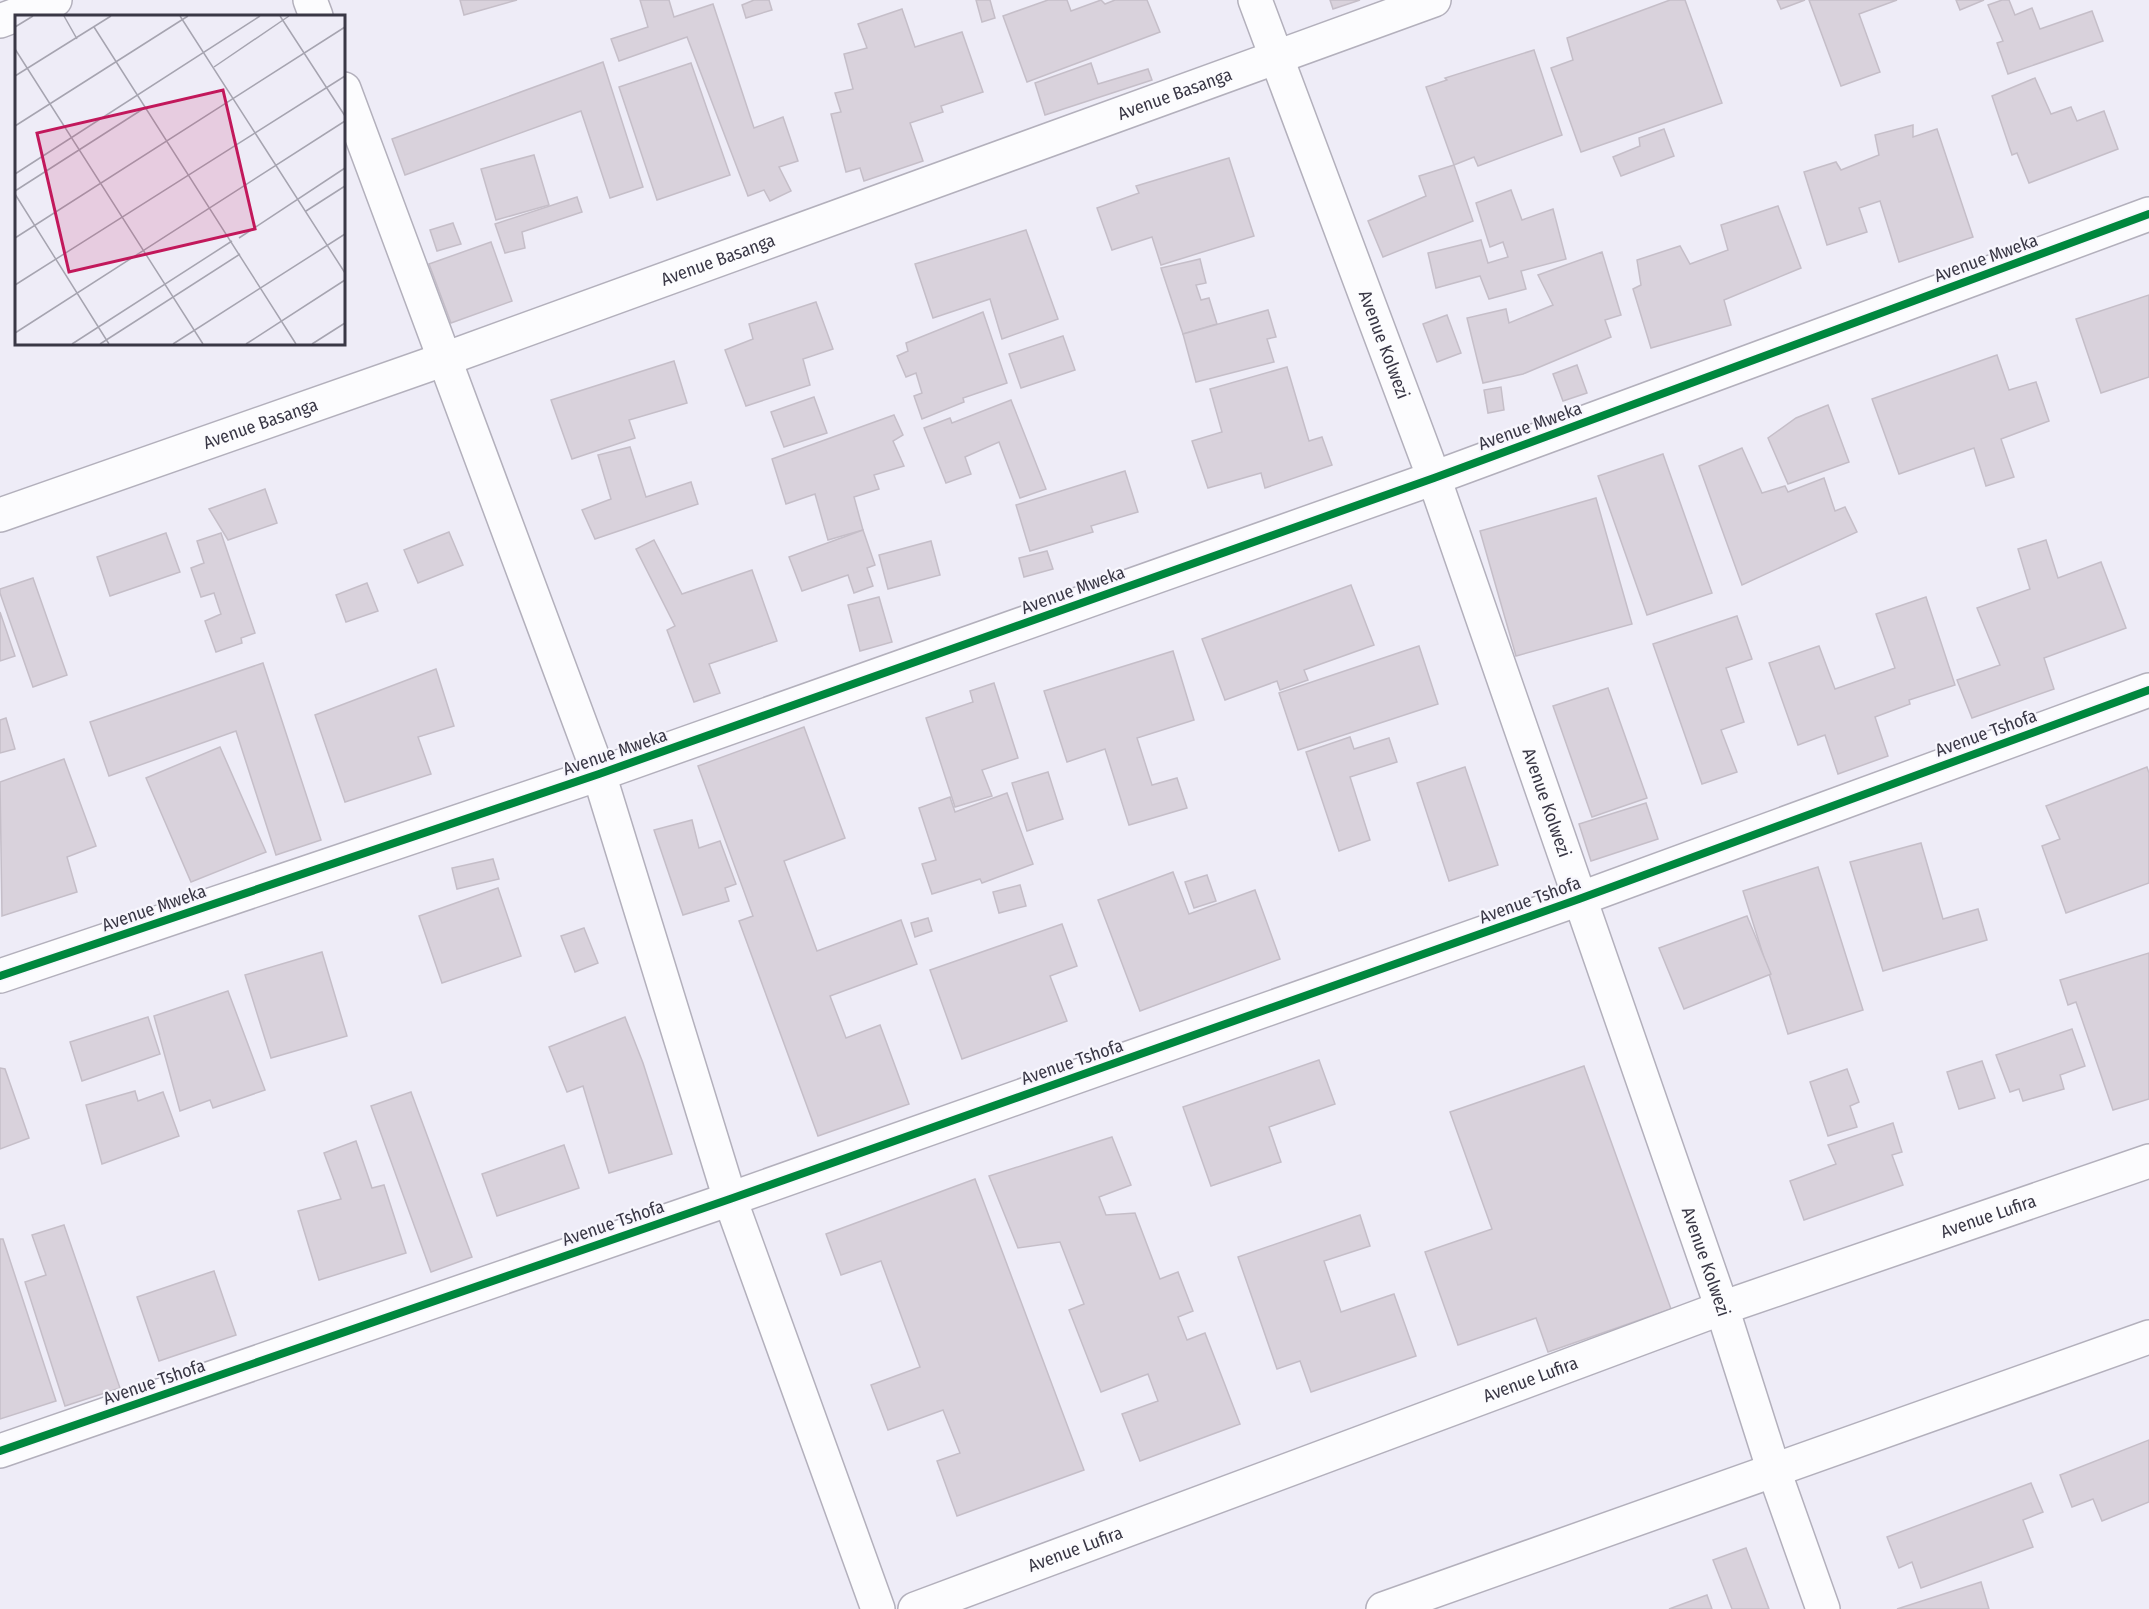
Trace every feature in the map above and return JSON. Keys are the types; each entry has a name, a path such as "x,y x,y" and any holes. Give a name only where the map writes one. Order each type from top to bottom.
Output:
{"street":[{"path":"16,15 55,0"},
{"path":"310,0 316,15"},
{"name":"Avenue Kolwezi","path":"1255,0 1434,478 1722,1308 1773,1468 1823,1609"},
{"name":"Avenue Basanga","path":"0,515 445,359 1276,60 1434,0"},
{"path":"0,21 15,15"},
{"path":"345,92 599,774 730,1199 878,1609"},
{"name":"Avenue Mweka","path":"0,976 599,774 1434,478 2149,214"},
{"name":"Avenue Tshofa","path":"0,1451 730,1199 1580,898 2149,690"},
{"name":"Avenue Lufira","path":"915,1609 1722,1308 2149,1161"},
{"path":"1383,1609 1773,1468 2149,1337"}],"building":[{"path":"460,0 517,0 464,15"},
{"path":"640,0 669,0 674,17 713,4 754,128 783,117 798,161 779,167 791,191 770,201 764,190 748,196 687,37 619,61 611,39 648,27"},
{"path":"754,0 769,0 772,10 746,18 742,5"},
{"path":"976,0 990,0 995,18 982,22"},
{"path":"1048,0 1067,0 1071,11 1101,0 1105,4 1115,0 1147,0 1160,32 1027,82 1003,16"},
{"path":"1330,0 1360,0 1333,9"},
{"path":"1670,0 1685,0 1722,103 1581,152 1551,68 1573,60 1567,38"},
{"path":"1777,0 1805,0 1781,9"},
{"path":"1809,0 1897,0 1859,14 1880,72 1841,86"},
{"path":"1956,0 1984,0 1960,10"},
{"path":"2009,0 2015,15 2032,8 2040,29 2092,11 2103,41 2008,74 1997,43 2003,41 1988,5"},
{"path":"902,9 915,47 962,32 983,92 941,106 943,112 910,123 923,161 864,181 860,168 846,172 831,114 841,112 835,93 853,89 844,54 867,48 858,24"},
{"path":"1534,50 1562,135 1478,166 1474,157 1454,165 1426,87 1447,80 1445,78"},
{"path":"603,62 643,187 610,198 581,111 405,175 392,139"},
{"path":"691,63 730,175 657,200 619,87"},
{"path":"1091,63 1098,84 1148,69 1152,80 1045,115 1035,83"},
{"path":"2035,78 2051,114 2071,107 2077,121 2104,111 2118,149 2029,183 2017,153 2012,155 1992,96"},
{"path":"1913,125 1913,137 1937,129 1973,237 1899,262 1880,201 1859,208 1867,232 1827,245 1804,172 1836,162 1841,170 1879,155 1875,135"},
{"path":"1664,129 1674,156 1621,176 1613,157 1640,146 1639,138"},
{"path":"534,155 549,205 496,220 481,169"},
{"path":"1229,158 1254,236 1161,265 1152,237 1112,250 1097,208 1139,193 1136,186"},
{"path":"1454,165 1473,221 1383,257 1368,221 1426,196 1419,176"},
{"path":"1511,190 1522,220 1553,209 1566,259 1521,271 1526,289 1489,299 1480,276 1436,288 1428,253 1481,240 1488,263 1508,257 1503,242 1490,247 1476,203"},
{"path":"577,197 582,212 522,232 525,248 505,253 495,224"},
{"path":"1778,206 1801,268 1724,300 1731,325 1651,348 1633,289 1641,285 1637,260 1680,246 1690,264 1728,250 1721,225"},
{"path":"453,223 461,244 437,251 430,230"},
{"path":"1026,230 1058,319 1002,339 990,299 933,318 915,264"},
{"path":"491,242 512,301 451,323 429,264"},
{"path":"1602,252 1621,315 1605,320 1611,337 1523,374 1483,383 1467,318 1506,309 1509,323 1553,305 1538,275"},
{"path":"1200,259 1206,283 1196,285 1201,300 1209,298 1217,324 1183,334 1161,268"},
{"path":"2149,295 2149,377 2101,393 2076,319"},
{"path":"816,302 833,349 803,359 810,385 746,406 725,350 753,339 749,324"},
{"path":"1268,310 1276,337 1267,339 1274,362 1196,382 1183,334"},
{"path":"983,312 1007,383 963,398 964,402 922,419 914,396 922,393 916,373 906,377 897,356 908,351 906,343"},
{"path":"1447,315 1461,353 1437,362 1423,324"},
{"path":"1063,336 1075,370 1021,388 1009,354"},
{"path":"1997,355 2009,390 2036,382 2049,421 2001,439 2014,477 1986,486 1974,448 1899,474 1872,399"},
{"path":"674,361 687,403 629,420 635,438 572,459 551,400"},
{"path":"1577,365 1587,393 1563,401 1553,374"},
{"path":"1287,367 1309,441 1322,437 1332,465 1265,488 1261,473 1208,488 1192,441 1222,432 1210,389"},
{"path":"1501,387 1504,410 1488,413 1484,390"},
{"path":"814,397 827,433 784,447 771,412"},
{"path":"1011,400 1046,489 1020,498 999,442 965,457 971,474 946,483 924,428 950,418 952,423"},
{"path":"1828,405 1849,462 1788,484 1768,438 1796,418"},
{"path":"894,415 903,435 893,441 904,466 874,475 879,489 854,497 863,530 828,540 815,494 786,504 772,459"},
{"path":"630,447 646,497 691,482 698,504 595,539 582,510 611,499 598,455"},
{"path":"1742,448 1762,493 1785,486 1788,492 1824,478 1835,511 1845,507 1857,532 1742,585 1699,466"},
{"path":"1663,454 1712,593 1647,615 1598,476"},
{"path":"1125,471 1138,512 1091,526 1093,532 1030,551 1016,505"},
{"path":"265,489 277,523 228,540 209,509"},
{"path":"1596,498 1632,624 1516,656 1480,531"},
{"path":"863,530 875,565 867,568 873,586 854,593 848,575 802,591 789,557"},
{"path":"449,532 463,565 418,583 404,550"},
{"path":"166,533 180,572 110,596 97,557"},
{"path":"221,533 255,633 241,638 242,643 216,652 205,621 221,614 214,593 201,597 191,568 204,563 197,541"},
{"path":"654,540 682,594 752,570 777,641 709,664 720,693 694,702 667,630 675,626 636,549"},
{"path":"2046,540 2058,578 2101,562 2126,628 2044,658 2054,689 1972,718 1957,680 2000,665 1977,608 2030,589 2018,549"},
{"path":"931,541 940,575 888,589 879,555"},
{"path":"1047,551 1053,569 1024,577 1019,558"},
{"path":"33,578 67,675 33,687 0,589"},
{"path":"367,583 378,611 346,622 336,595"},
{"path":"1351,585 1374,645 1304,670 1308,680 1280,690 1277,681 1225,700 1202,639"},
{"path":"879,597 892,642 860,651 848,605"},
{"path":"1926,597 1955,685 1909,700 1910,704 1875,717 1888,756 1838,774 1825,735 1798,745 1769,663 1819,646 1835,689 1895,668 1876,614"},
{"path":"0,612 15,656 0,661"},
{"path":"1737,616 1752,659 1726,668 1744,722 1721,730 1737,772 1702,784 1653,644"},
{"path":"1419,646 1438,704 1298,750 1279,693"},
{"path":"1173,651 1194,720 1137,738 1152,785 1177,778 1187,808 1129,825 1105,749 1067,762 1044,691"},
{"path":"263,663 321,840 276,855 236,731 109,776 90,722"},
{"path":"436,669 454,726 418,737 431,774 345,802 315,715"},
{"path":"994,683 1018,758 982,770 992,796 955,807 926,718 973,702 970,691"},
{"path":"1608,688 1647,798 1592,817 1553,706"},
{"path":"6,718 15,749 0,753 0,720"},
{"path":"804,727 845,838 784,861 817,951 901,920 917,964 830,996 846,1038 880,1025 909,1104 818,1136 739,921 753,916 698,766"},
{"path":"1350,737 1354,749 1389,738 1397,762 1350,777 1370,840 1339,851 1306,752"},
{"path":"220,747 266,852 191,882 146,778"},
{"path":"64,759 96,846 67,857 77,892 2,916 0,782"},
{"path":"1465,767 1498,865 1449,881 1417,783"},
{"path":"2147,767 2149,773 2149,883 2066,913 2042,846 2060,839 2046,806"},
{"path":"1048,772 1063,819 1027,831 1012,783"},
{"path":"1007,793 1033,864 982,883 980,879 932,894 922,864 936,860 919,808 950,797 955,812"},
{"path":"1646,803 1658,839 1591,861 1579,824"},
{"path":"692,820 699,848 720,841 736,884 725,888 729,901 683,915 654,830"},
{"path":"1921,843 1943,919 1978,909 1987,940 1883,971 1850,862"},
{"path":"493,859 499,879 457,889 452,868"},
{"path":"1818,867 1863,1010 1788,1034 1743,891"},
{"path":"1173,872 1189,914 1255,890 1280,959 1140,1011 1098,900"},
{"path":"1207,875 1216,901 1194,908 1185,882"},
{"path":"1020,885 1026,906 999,913 993,892"},
{"path":"498,888 521,956 442,983 419,916"},
{"path":"1747,916 1771,974 1684,1009 1659,948"},
{"path":"928,918 932,931 915,937 911,923"},
{"path":"1062,924 1077,966 1050,976 1067,1021 962,1059 930,970"},
{"path":"584,928 598,963 575,972 561,936"},
{"path":"322,952 347,1036 271,1058 245,975"},
{"path":"2149,953 2149,1099 2113,1110 2076,1002 2068,1005 2060,980"},
{"path":"228,991 265,1090 213,1108 210,1100 180,1111 154,1016"},
{"path":"148,1017 160,1054 82,1081 70,1042"},
{"path":"625,1017 643,1063 672,1154 609,1173 583,1086 567,1092 549,1047"},
{"path":"2072,1029 2085,1066 2060,1075 2064,1089 2023,1101 2019,1089 2010,1092 1996,1055"},
{"path":"1319,1060 1335,1104 1269,1127 1281,1162 1211,1186 1183,1107"},
{"path":"1982,1061 1995,1098 1959,1109 1947,1072"},
{"path":"1584,1066 1671,1309 1548,1352 1536,1318 1458,1345 1425,1252 1492,1229 1450,1112"},
{"path":"0,1068 5,1069 29,1138 0,1149"},
{"path":"1847,1069 1859,1102 1850,1106 1857,1127 1828,1136 1810,1082"},
{"path":"135,1091 138,1101 163,1092 179,1136 102,1164 86,1105"},
{"path":"411,1092 472,1257 431,1272 371,1106"},
{"path":"1893,1123 1902,1152 1892,1155 1903,1185 1804,1220 1790,1181 1836,1164 1828,1145"},
{"path":"1112,1137 1131,1185 1099,1197 1106,1215 1135,1213 1160,1279 1178,1272 1193,1311 1178,1317 1187,1340 1205,1333 1240,1424 1140,1461 1122,1414 1158,1401 1148,1374 1101,1392 1069,1310 1084,1304 1060,1242 1018,1248 989,1176"},
{"path":"356,1141 372,1188 384,1185 406,1253 319,1280 298,1211 341,1199 324,1153"},
{"path":"564,1145 579,1188 497,1216 482,1174"},
{"path":"975,1179 1084,1470 957,1516 937,1461 960,1453 943,1410 888,1430 871,1385 920,1367 881,1261 841,1275 826,1234"},
{"path":"1360,1215 1370,1246 1324,1261 1341,1312 1394,1294 1416,1356 1311,1392 1300,1361 1277,1369 1238,1257"},
{"path":"64,1225 120,1388 65,1406 25,1282 46,1275 32,1235"},
{"path":"0,1239 3,1239 56,1401 0,1419"},
{"path":"214,1271 236,1335 159,1361 137,1297"},
{"path":"2149,1440 2149,1502 2102,1521 2093,1499 2072,1507 2060,1475"},
{"path":"2031,1483 2043,1512 2023,1520 2033,1547 1921,1588 1912,1562 1899,1568 1887,1537"},
{"path":"1746,1548 1769,1609 1732,1609 1713,1560"},
{"path":"1981,1582 1989,1609 1897,1609"},
{"path":"1707,1595 1712,1609 1669,1609"}],"cycle path":[{"path":"0,976 599,774 1434,478 2149,214"},
{"path":"0,1451 730,1199 1579,899 2149,690"}]}
